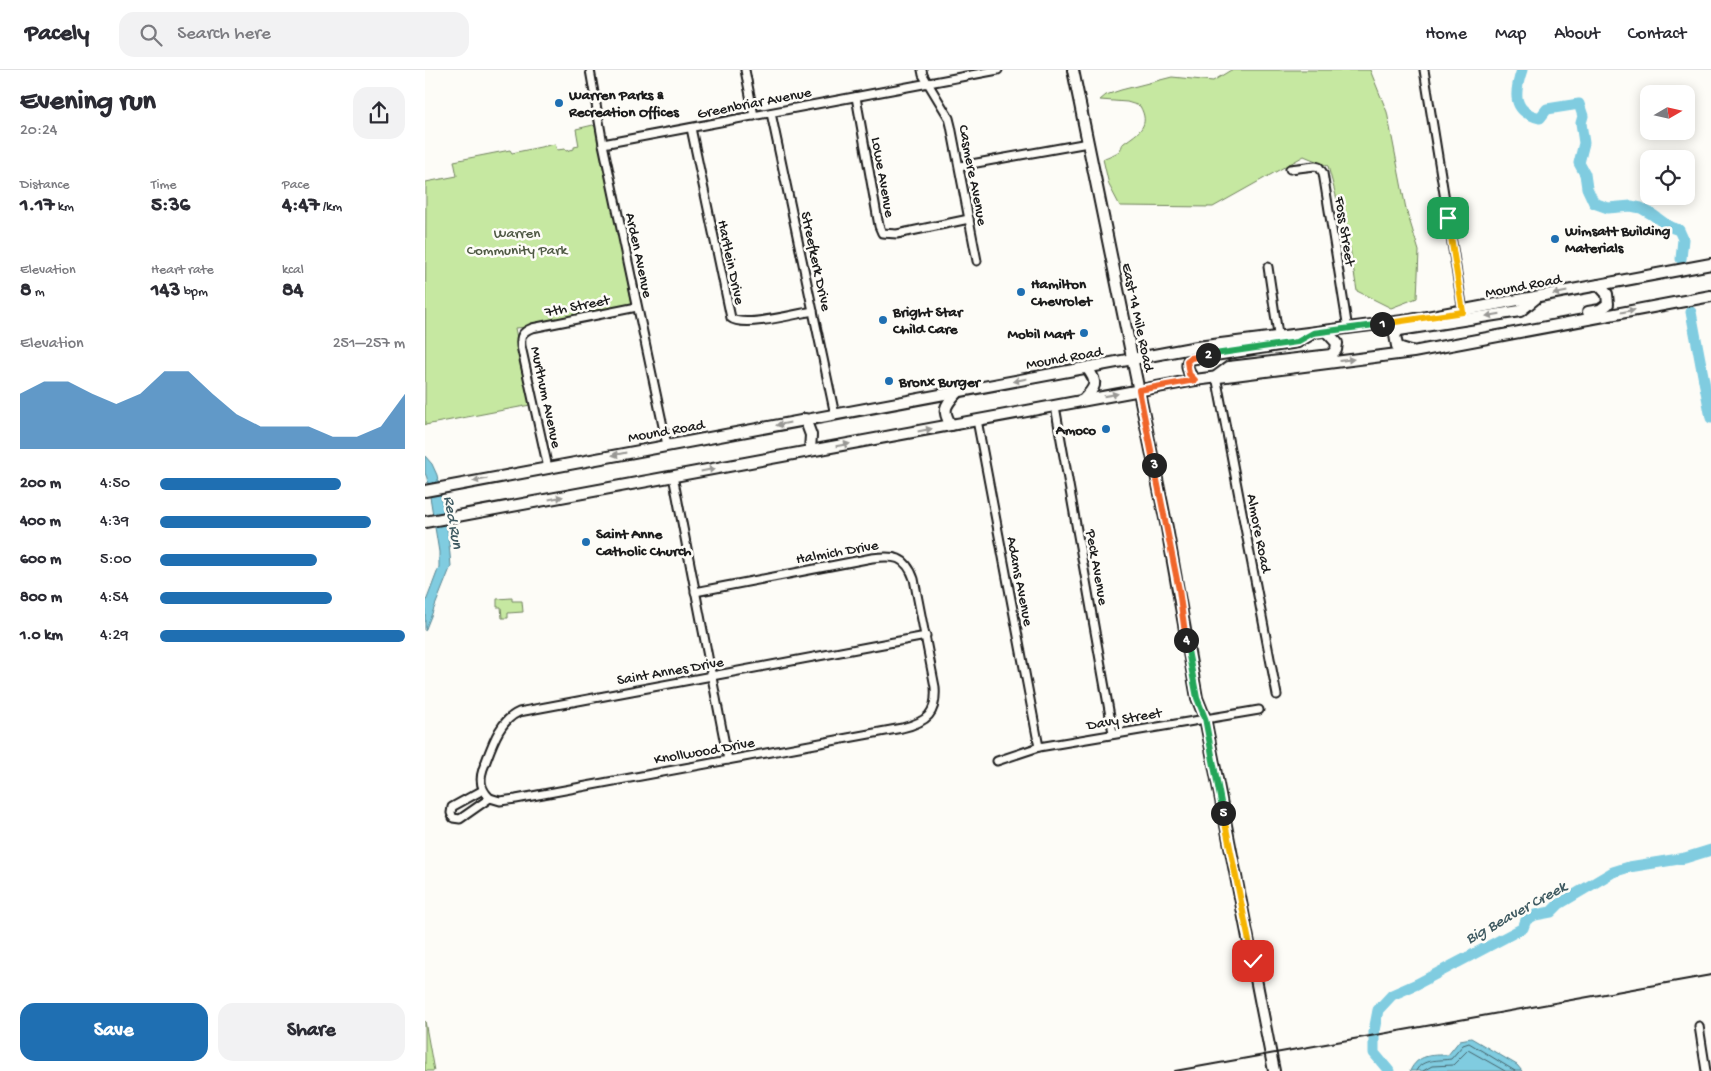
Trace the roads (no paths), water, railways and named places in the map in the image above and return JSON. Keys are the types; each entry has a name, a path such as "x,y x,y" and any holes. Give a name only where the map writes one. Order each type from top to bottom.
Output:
{"main road":[{"name":"East 14 Mile Road","path":"1073,70 1175,569 1195,687 1205,718 1274,1071"},
{"name":"Mound Road","path":"426,490 1197,347 1279,340 1313,333 1463,312 1711,264"},
{"path":"1454,344 1475,334 1600,310 1608,304 1609,299 1599,285"},
{"path":"428,521 1216,376 1413,352 1711,296"},
{"path":"1413,352 1397,346 1395,335 1399,330 1520,311 1537,297"},
{"path":"1216,376 1229,367 1331,355 1336,350 1337,343 1326,332"},
{"path":"1195,380 1189,374 1187,365 1189,359 1279,340"},
{"path":"1082,400 1094,387 1094,378 1087,368"},
{"path":"951,425 945,416 945,408 957,392"},
{"path":"805,419 811,434 810,450"}],"street":[{"name":"Arden Avenue","path":"590,70 603,144 667,445"},
{"path":"745,70 754,116"},
{"name":"Casmere Avenue","path":"923,70 923,75 949,118 960,166 977,261"},
{"name":"Greenbriar Avenue","path":"603,144 998,70"},
{"path":"1424,70 1463,312"},
{"name":"Lowe Avenue","path":"856,97 879,226 882,233 897,234 969,220"},
{"name":"Streefkerk Drive","path":"771,113 835,415"},
{"name":"Hartlein Drive","path":"691,128 731,318 736,322 748,322 813,311"},
{"path":"960,166 1088,143"},
{"name":"Foss Street","path":"1290,169 1315,166 1319,167 1323,173 1348,329"},
{"path":"1268,267 1279,340"},
{"name":"7th Street","path":"523,332 531,328 637,307"},
{"name":"Murthum Avenue","path":"523,332 521,346 548,468"},
{"name":"Almore Road","path":"1216,376 1277,695"},
{"name":"Peck Avenue","path":"1055,406 1113,734"},
{"name":"Adams Avenue","path":"977,420 1039,747"},
{"path":"673,476 728,760"},
{"name":"Halmich Drive","path":"695,592 872,558 893,556 904,562 911,570 926,636"},
{"name":"Saint Annes Drive","path":"483,790 481,781 483,769 504,724 513,714 926,636"},
{"name":"Knollwood Drive","path":"491,798 500,801 516,799 902,728 923,721 933,711 936,698 926,636"},
{"name":"Davy Street","path":"997,761 1039,747 1259,710"},
{"path":"483,790 491,798 460,819 453,818 451,813 452,807 483,790"},
{"path":"1699,1026 1706,1071"}],"water":[{"name":"Red Run","path":"425,456 432,464 437,475 448,532 451,566 425,631 425,604 439,567 439,552 425,473"},
{"path":"1471,1038 1517,1065 1522,1071 1410,1071 1413,1065 1421,1058 1448,1055 1460,1040"}],"waterway":[{"name":"Big Beaver Creek","path":"1522,70 1517,100 1524,111 1540,118 1547,109 1579,104 1583,116 1581,123 1584,143 1579,163 1585,174 1587,188 1594,203 1608,208 1631,206 1641,208 1668,226 1679,230 1683,239 1681,259"},
{"name":"Big Beaver Creek","path":"1691,312 1711,418"},
{"name":"Big Beaver Creek","path":"1389,1071 1374,1053 1374,1031 1378,1010 1392,995 1417,984 1523,928 1526,920 1535,915 1551,912 1559,904 1613,872 1629,867 1685,858 1711,850"}],"railway":[{"path":"1175,1071 1711,975"}],"place":[{"name":"Warren Parks & Recreation Offices","path":"559,103"},
{"name":"Wimsatt Building Materials","path":"1555,239"},
{"name":"Hamilton Chevrolet","path":"1021,292"},
{"name":"Bright Star Child Care","path":"883,320"},
{"name":"Mobil Mart","path":"1084,333"},
{"name":"Bronx Burger","path":"889,381"},
{"name":"Amoco","path":"1106,429"},
{"name":"Saint Anne Catholic Church","path":"586,542"}],"park label":[{"name":"Warren Community Park","path":"517,240"}]}
